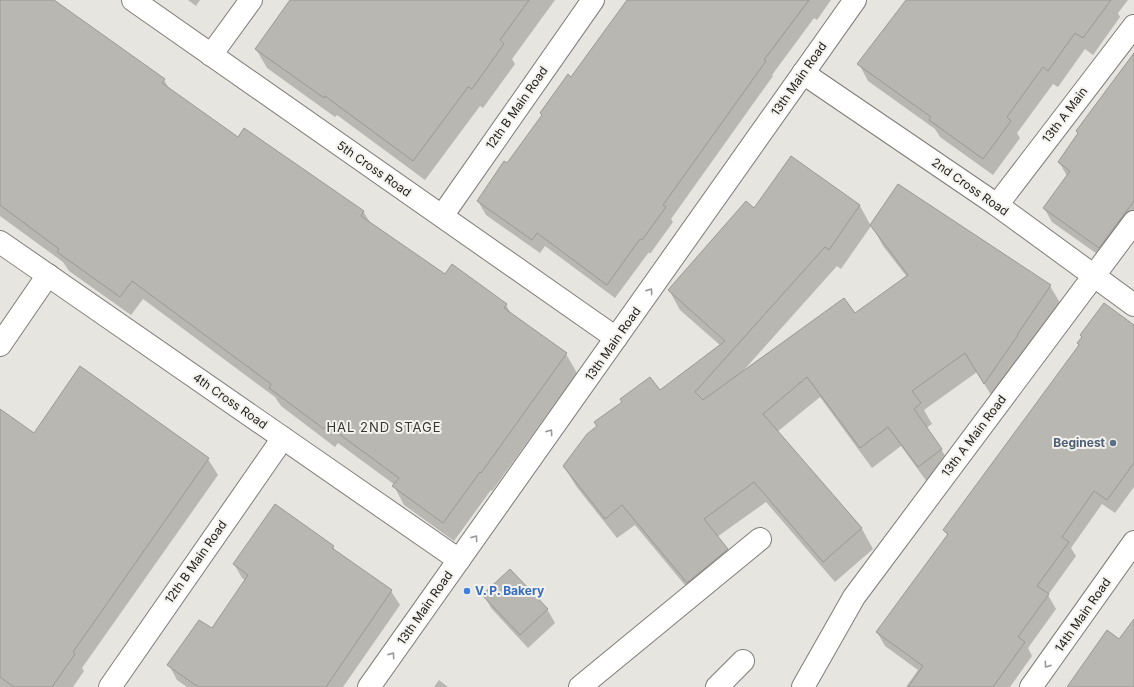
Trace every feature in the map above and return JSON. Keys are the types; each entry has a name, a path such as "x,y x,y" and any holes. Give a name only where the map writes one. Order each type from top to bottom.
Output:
{"street":[{"name":"5th Cross Road","path":"133,0 616,338"},
{"path":"211,55 250,0"},
{"name":"12th B Main Road","path":"442,216 593,0"},
{"name":"13th Main Road","path":"369,687 855,0"},
{"name":"13th A Main","path":"997,205 1134,26"},
{"name":"2nd Cross Road","path":"804,73 997,205 1134,305"},
{"name":"13th A Main Road","path":"804,687 854,597 1134,222"},
{"name":"4th Cross Road","path":"0,242 459,560"},
{"path":"0,345 48,275"},
{"name":"12th B Main Road","path":"110,687 283,438"},
{"path":"580,687 760,539"},
{"name":"14th Main Road","path":"1031,687 1134,542"},
{"path":"717,687 742,661"}],"building":[{"path":"0,0 54,0 165,79 162,83 238,137 244,128 364,211 361,216 445,274 452,264 507,304 504,308 567,353 481,473 480,472 443,523 392,486 399,478 327,425 324,429 269,388 271,384 132,281 120,297 57,252 59,249 0,205"},
{"path":"290,0 529,0 500,40 504,44 472,89 468,87 413,161 325,96 324,98 255,49"},
{"path":"627,0 809,0 764,60 766,61 663,205 666,207 642,240 640,239 607,285 537,233 532,240 477,201 504,161 507,163 542,115 540,113 568,74 571,77"},
{"path":"906,0 1111,0 1083,38 1075,33 1048,71 1043,67 1007,117 1011,121 983,159 929,120 931,117 857,64"},
{"path":"1134,53 1134,201 1099,248 1043,208 1070,171 1058,162 1078,133 1076,131"},
{"path":"791,156 860,205 829,250 825,247 695,392 703,400 844,298 855,313 908,275 870,225 898,184 1051,285 984,384 965,353 912,391 921,403 914,409 942,449 918,467 888,427 860,448 807,377 763,414 862,528 823,562 754,482 704,519 728,549 687,583 622,505 605,519 563,466 587,434 597,426 594,422 622,402 620,399 650,377 660,390 725,341 668,290 746,201 754,208"},
{"path":"1104,303 1134,325 1134,463 1107,500 1094,491 1062,537 1069,542 1037,586 1049,594 1018,637 1025,642 993,687 908,687 923,666 876,632 948,534 943,530 1079,345 1077,343 1082,337 1080,335"},
{"path":"80,366 209,458 73,652 75,654 52,687 14,687 0,677 0,409 34,433"},
{"path":"275,504 334,546 332,548 392,590 326,687 198,687 167,665 199,620 212,628 248,575 233,564"},
{"path":"510,569 548,609 520,635 482,595"},
{"path":"1134,619 1134,687 1067,687 1107,630 1119,639"}],"place":[{"name":"Beginest","path":"1113,443"},
{"name":"V. P. Bakery","path":"467,591"}],"district":[{"name":"HAL 2ND STAGE","path":"384,427"}]}
